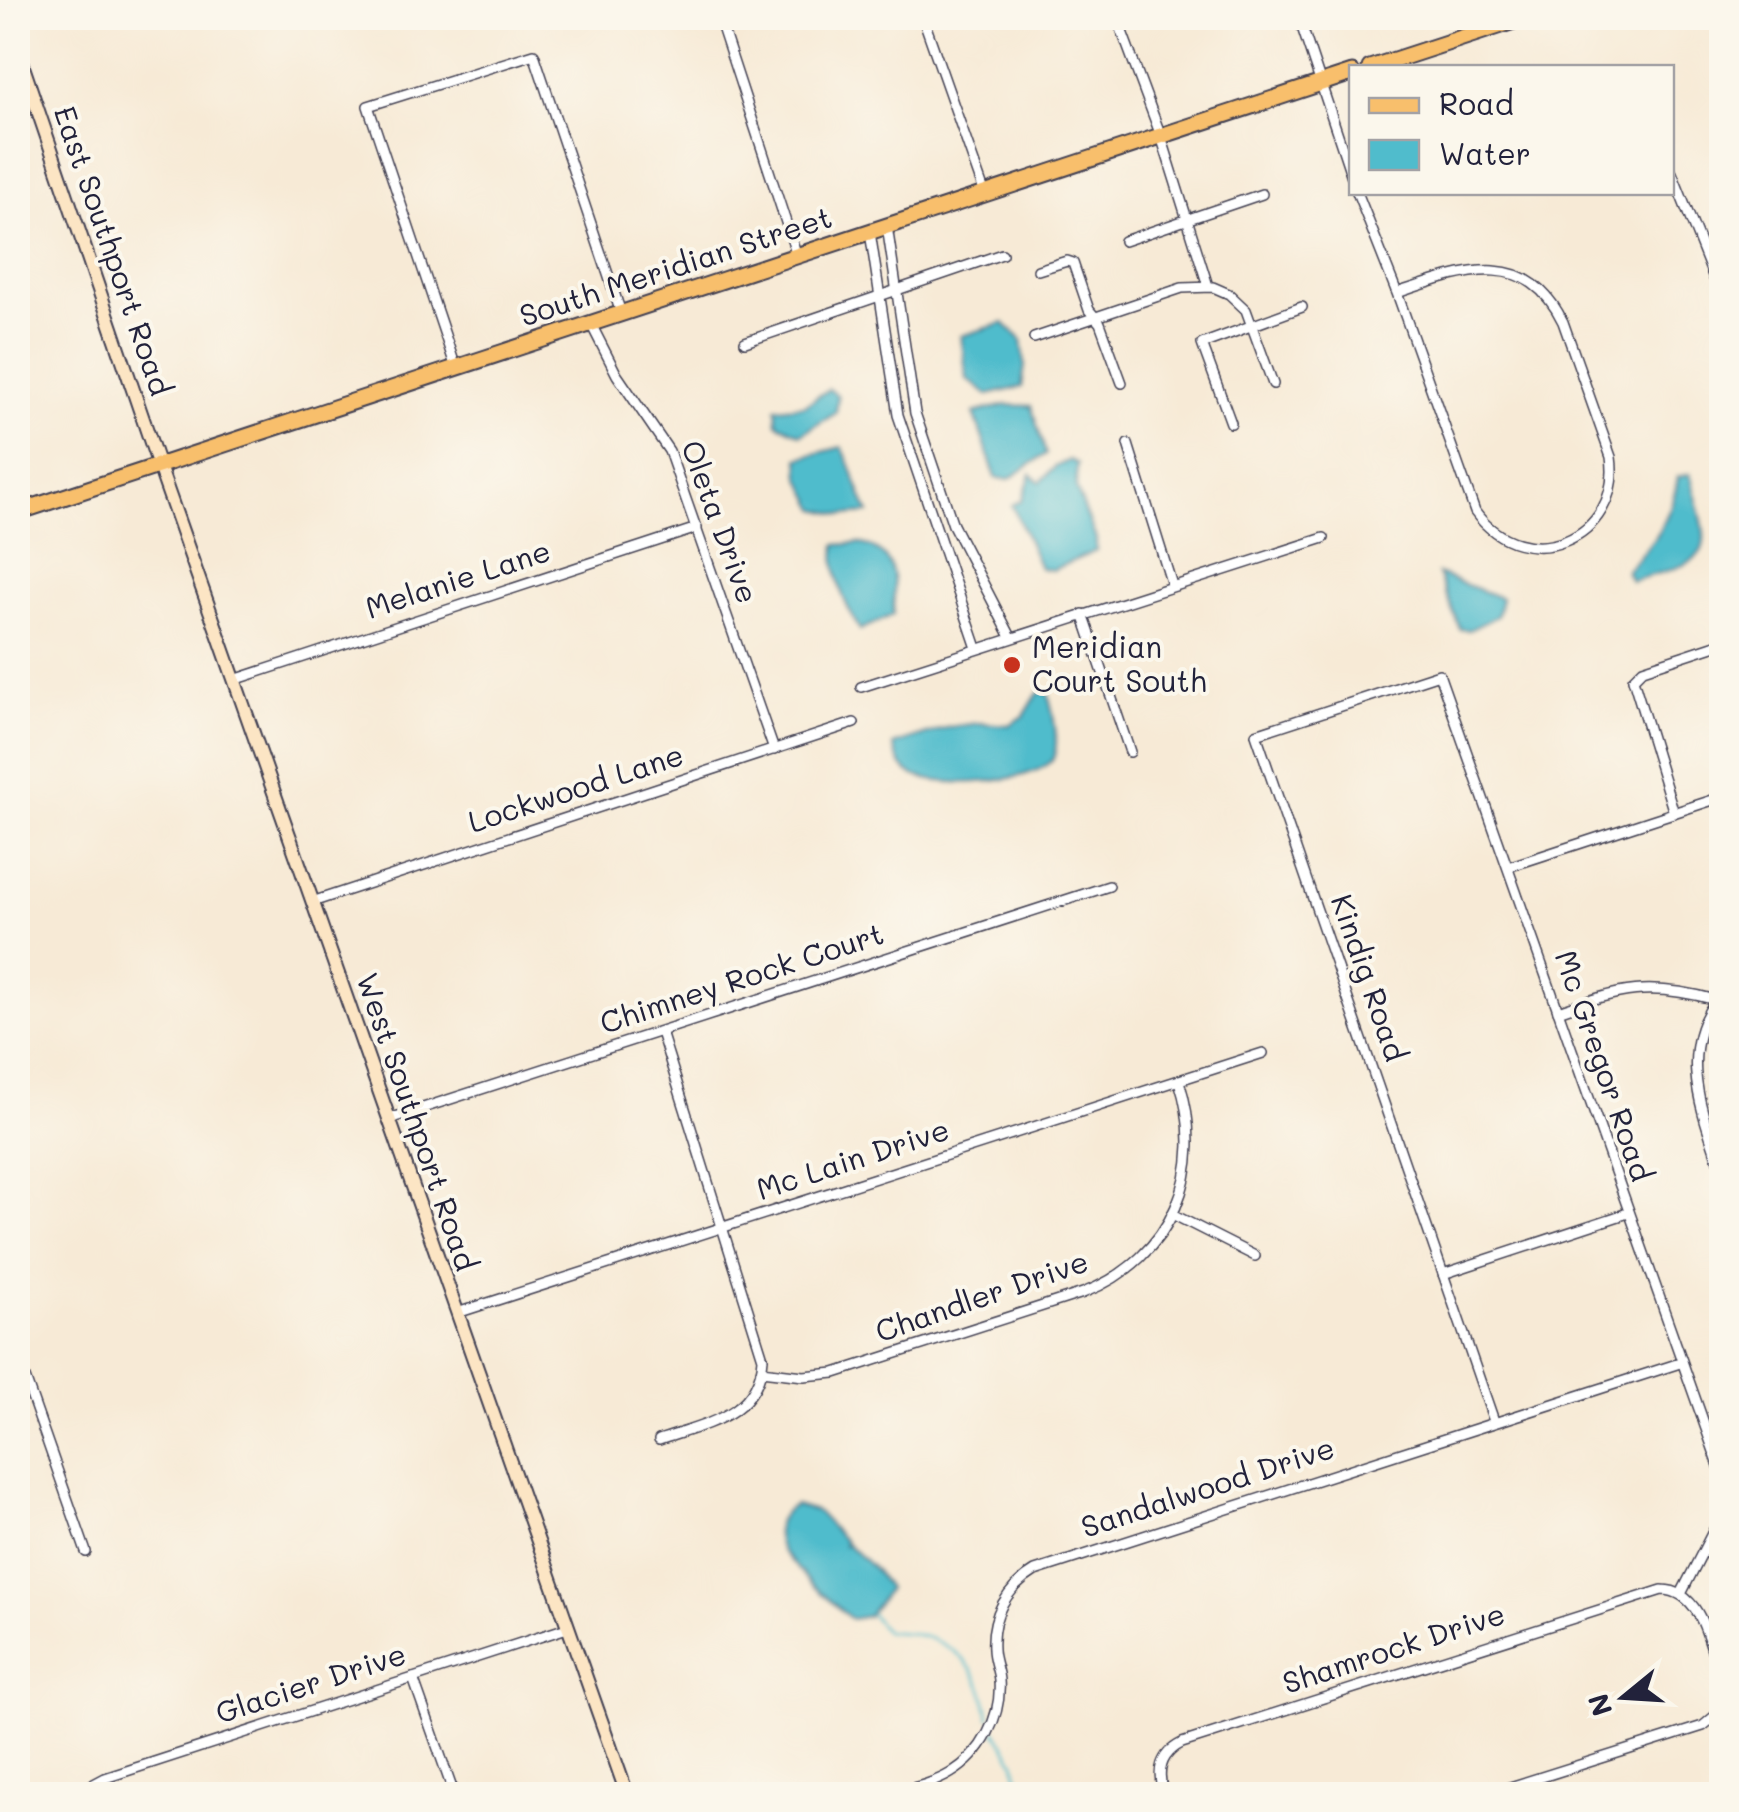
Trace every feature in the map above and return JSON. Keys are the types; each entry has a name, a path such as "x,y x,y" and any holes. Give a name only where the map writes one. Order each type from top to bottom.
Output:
{"main road":[{"path":"1379,65 1523,18"},
{"name":"East Southport Road","path":"18,52 159,466"},
{"name":"South Meridian Street","path":"18,512 1349,75"},
{"name":"West Southport Road","path":"159,466 627,1794"}],"street":[{"path":"719,18 797,256"},
{"path":"924,18 985,194"},
{"path":"1117,18 1161,136 1208,286"},
{"path":"1299,18 1349,169"},
{"path":"456,368 368,106 534,54 621,314"},
{"path":"1674,177 1722,298"},
{"path":"1124,241 1262,194"},
{"path":"1358,195 1475,512 1505,539 1543,546 1576,536 1602,512 1612,484 1611,457 1560,314 1533,285 1496,270 1465,271 1397,294"},
{"path":"887,226 915,413 953,526 1011,638"},
{"path":"870,232 898,415 977,648"},
{"path":"745,342 1002,254"},
{"path":"1038,270 1070,261 1122,384"},
{"path":"1034,338 1187,287 1208,286 1237,300 1253,326 1273,384"},
{"path":"1231,423 1202,344 1302,307"},
{"name":"Oleta Drive","path":"590,324 617,375 664,439 774,750"},
{"path":"1128,444 1172,585"},
{"name":"Melanie Lane","path":"234,680 696,528"},
{"path":"861,687 1324,538"},
{"path":"1082,614 1130,752"},
{"path":"1674,813 1633,679 1642,670 1722,644"},
{"name":"Mc Gregor Road","path":"1439,674 1722,1474"},
{"name":"Kindig Road","path":"1439,674 1256,734 1494,1421"},
{"name":"Lockwood Lane","path":"312,902 854,724"},
{"path":"1508,867 1722,798"},
{"name":"Chimney Rock Court","path":"389,1119 1109,886"},
{"path":"1558,1011 1633,990 1678,990 1719,996 1698,1036 1693,1066 1696,1093 1722,1172"},
{"path":"660,1440 736,1412 754,1392 762,1371 761,1346 661,1032"},
{"name":"Mc Lain Drive","path":"458,1313 1263,1053"},
{"name":"Chandler Drive","path":"762,1371 800,1376 835,1373 1087,1291 1114,1278 1139,1259 1159,1236 1184,1186 1190,1160 1190,1129 1180,1080"},
{"path":"1444,1274 1628,1213"},
{"path":"1172,1214 1255,1256"},
{"path":"18,1358 86,1552"},
{"name":"Sandalwood Drive","path":"892,1794 951,1773 980,1745 993,1722 998,1701 993,1649 997,1614 1011,1591 1032,1573 1680,1362"},
{"path":"1722,1514 1681,1594 1696,1609 1722,1682"},
{"name":"Shamrock Drive","path":"1164,1794 1159,1777 1161,1764 1168,1752 1182,1742 1660,1591 1681,1594"},
{"name":"Glacier Drive","path":"74,1794 105,1778 567,1628"},
{"path":"413,1678 454,1794"},
{"path":"1488,1794 1704,1726 1721,1711"}],"water":[{"path":"1004,323 1022,340 1022,387 988,395 967,379 961,336"},
{"path":"829,389 838,396 836,413 801,434 777,423 776,408 805,405"},
{"path":"1006,405 1031,406 1046,454 1009,479 996,478 974,413"},
{"path":"842,447 869,513 842,515 817,509 800,477 799,458"},
{"path":"1070,460 1077,464 1076,488 1096,539 1096,551 1052,570 1040,568 1012,505 1022,500 1031,474 1040,482 1055,467"},
{"path":"1690,474 1702,522 1702,550 1680,566 1631,581 1626,571 1660,528 1678,477"},
{"path":"858,543 871,547 887,560 894,591 893,615 860,630 841,589 835,556 836,545"},
{"path":"1438,574 1501,598 1497,616 1469,630 1460,629"},
{"path":"1038,693 1048,693 1056,738 1051,761 1040,769 981,782 938,781 908,772 899,760 893,745 949,727 1009,725 1024,716"},
{"path":"795,1505 816,1511 846,1543 843,1546 847,1544 876,1571 888,1589 868,1616 851,1619 812,1585 781,1550 778,1525 784,1513"}],"waterway":[{"path":"871,1614 885,1631 932,1639 957,1654 982,1689 989,1718"},
{"path":"995,1730 1015,1762 1018,1778 1028,1787 1028,1794"}],"place":[{"name":"Meridian Court South","path":"1012,665"}]}
